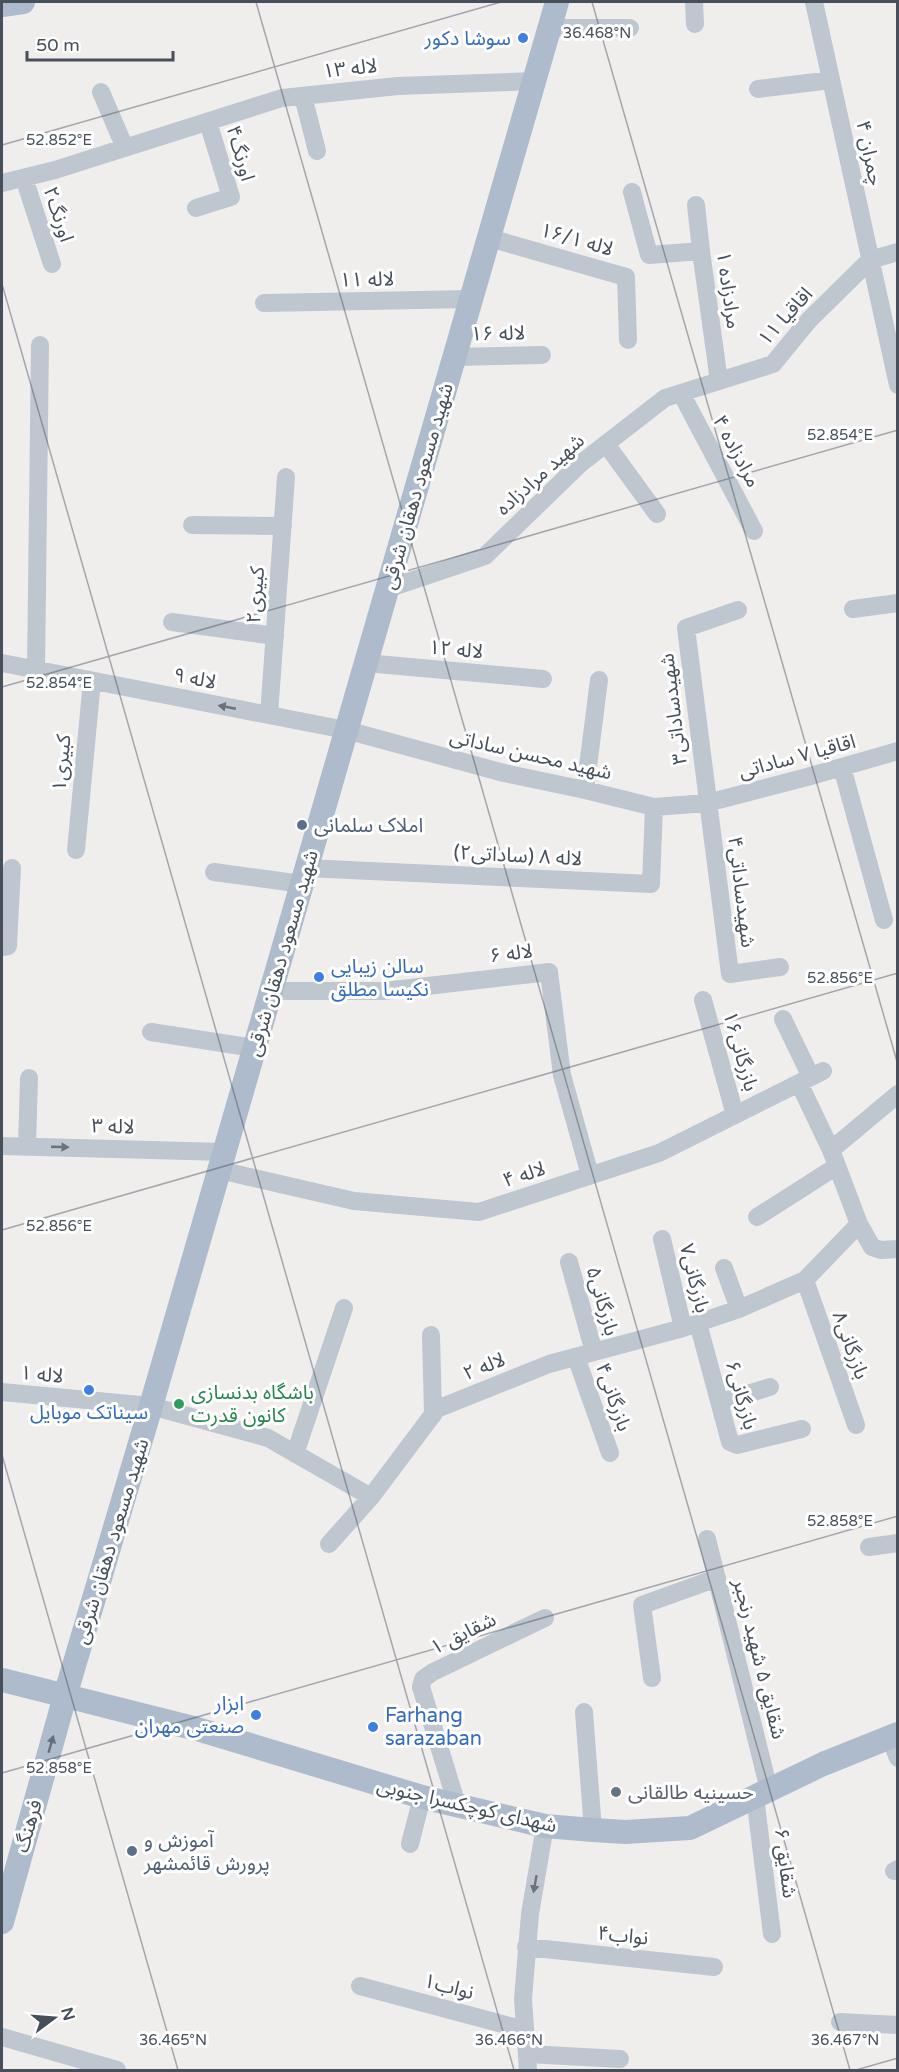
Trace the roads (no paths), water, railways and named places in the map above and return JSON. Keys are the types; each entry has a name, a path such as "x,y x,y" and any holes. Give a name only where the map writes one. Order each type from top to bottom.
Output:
{"main road":[{"path":"2,5 23,2"},
{"name":"شهید مسعود دهقان شرقی","path":"64,1696 151,1406 557,2"},
{"name":"شهدای کوچکسرا جنوبی","path":"2,1680 196,1729 422,1797 545,1826 593,1830 625,1832 690,1828 823,1764 895,1744"},
{"name":"فرهنگ","path":"2,1922 64,1696"}],"street":[{"path":"694,2 695,24"},
{"name":"چمران ۴","path":"814,2 897,385"},
{"path":"549,28 630,27"},
{"path":"758,89 831,80"},
{"name":"لاله ۱۳","path":"2,183 176,133 282,98 398,86 534,81"},
{"path":"101,92 125,148"},
{"path":"303,96 317,151"},
{"name":"اورنگ۴","path":"196,208 231,197 208,122"},
{"name":"اورنگ۲","path":"24,178 52,264"},
{"path":"632,192 649,255 701,250"},
{"name":"مرادزاده ۱","path":"696,205 719,381"},
{"name":"لاله ۱۶/۱","path":"489,238 626,277 628,340"},
{"path":"870,260 897,252"},
{"name":"اقاقیا ۱۱","path":"719,381 773,364 809,320 870,260"},
{"name":"لاله ۱۱","path":"264,303 471,299"},
{"path":"36,670 40,345"},
{"name":"لاله ۱۶","path":"454,357 542,355"},
{"name":"شهید مرادزاده","path":"387,589 485,556 580,464 665,398 719,381"},
{"name":"مرادزاده ۴","path":"681,393 754,531"},
{"path":"606,444 657,514"},
{"name":"کبیری۲","path":"269,715 286,477"},
{"path":"192,525 283,526"},
{"path":"853,609 897,603"},
{"name":"شهیدساداتی۳","path":"707,803 686,628 738,610"},
{"path":"172,622 275,636"},
{"name":"لاله ۹","path":"2,663 346,730"},
{"name":"لاله ۱۲","path":"366,663 543,679"},
{"name":"کبیری۱","path":"76,850 92,681"},
{"path":"585,790 599,681"},
{"name":"شهید محسن ساداتی","path":"346,730 504,773 654,807 707,803"},
{"name":"اقاقیا ۷ ساداتی","path":"707,803 897,751"},
{"path":"842,767 884,920"},
{"name":"شهیدساداتی۴","path":"707,803 730,974 780,967"},
{"name":"لاله ۸ (ساداتی۲)","path":"304,876 651,884 654,807"},
{"path":"2,947 8,945 12,868"},
{"path":"214,872 304,876"},
{"name":"لاله ۶","path":"271,991 384,991 549,972 562,1075 590,1175"},
{"name":"بازرگانی۱۶","path":"703,1000 735,1115"},
{"path":"783,1019 811,1077 834,1158 859,1224 872,1247 897,1249"},
{"path":"151,1032 254,1048"},
{"name":"لاله ۴","path":"221,1161 354,1201 479,1212 659,1153 811,1077"},
{"path":"27,1146 29,1078"},
{"path":"757,1217 834,1158 897,1094"},
{"name":"لاله ۳","path":"2,1146 221,1161"},
{"name":"لاله ۲","path":"329,1544 371,1497 437,1409 549,1364 691,1325 740,1308 805,1280 859,1224"},
{"name":"بازرگانی۷","path":"662,1239 691,1325"},
{"name":"بازرگانی۵","path":"568,1262 594,1352"},
{"path":"724,1268 740,1308"},
{"name":"بازرگانی۸","path":"805,1280 856,1425"},
{"path":"295,1454 344,1308"},
{"name":"بازرگانی۶","path":"691,1325 721,1402 730,1442 737,1445 802,1429"},
{"path":"431,1335 433,1415"},
{"name":"بازرگانی۴","path":"576,1357 610,1453"},
{"path":"721,1402 770,1387"},
{"name":"لاله ۱","path":"2,1392 151,1406"},
{"path":"151,1406 268,1438 371,1497"},
{"name":"شقایق ۵ شهید رنجبر","path":"707,1539 762,1793"},
{"path":"869,1547 897,1543"},
{"path":"652,1678 642,1605 717,1578"},
{"name":"شقایق ۱","path":"457,1805 421,1687 423,1679 545,1618"},
{"path":"584,1712 593,1830"},
{"name":"شقایق ۶","path":"762,1793 772,1934"},
{"path":"410,1844 422,1797"},
{"path":"545,1826 526,1947 523,1999 528,2062 620,2059"},
{"name":"نواب۴","path":"526,1947 714,1967"},
{"name":"نواب۱","path":"360,1986 525,2030"},
{"path":"840,2022 897,2025"},
{"path":"2,2037 117,2070"}],"place":[{"name":"سوشا دکور","path":"523,38"},
{"name":"املاک سلمانی","path":"302,825"},
{"name":"سالن زیبایی نکیسا مطلق","path":"319,977"},
{"name":"سیناتک موبایل","path":"89,1390"},
{"name":"باشگاه بدنسازی کانون قدرت","path":"179,1404"},
{"name":"ابزار صنعتی مهران","path":"256,1715"},
{"name":"Farhang sarazaban","path":"373,1727"},
{"name":"حسینیه طالقانی","path":"616,1792"},
{"name":"آموزش و پرورش قائمشهر","path":"132,1851"}]}
